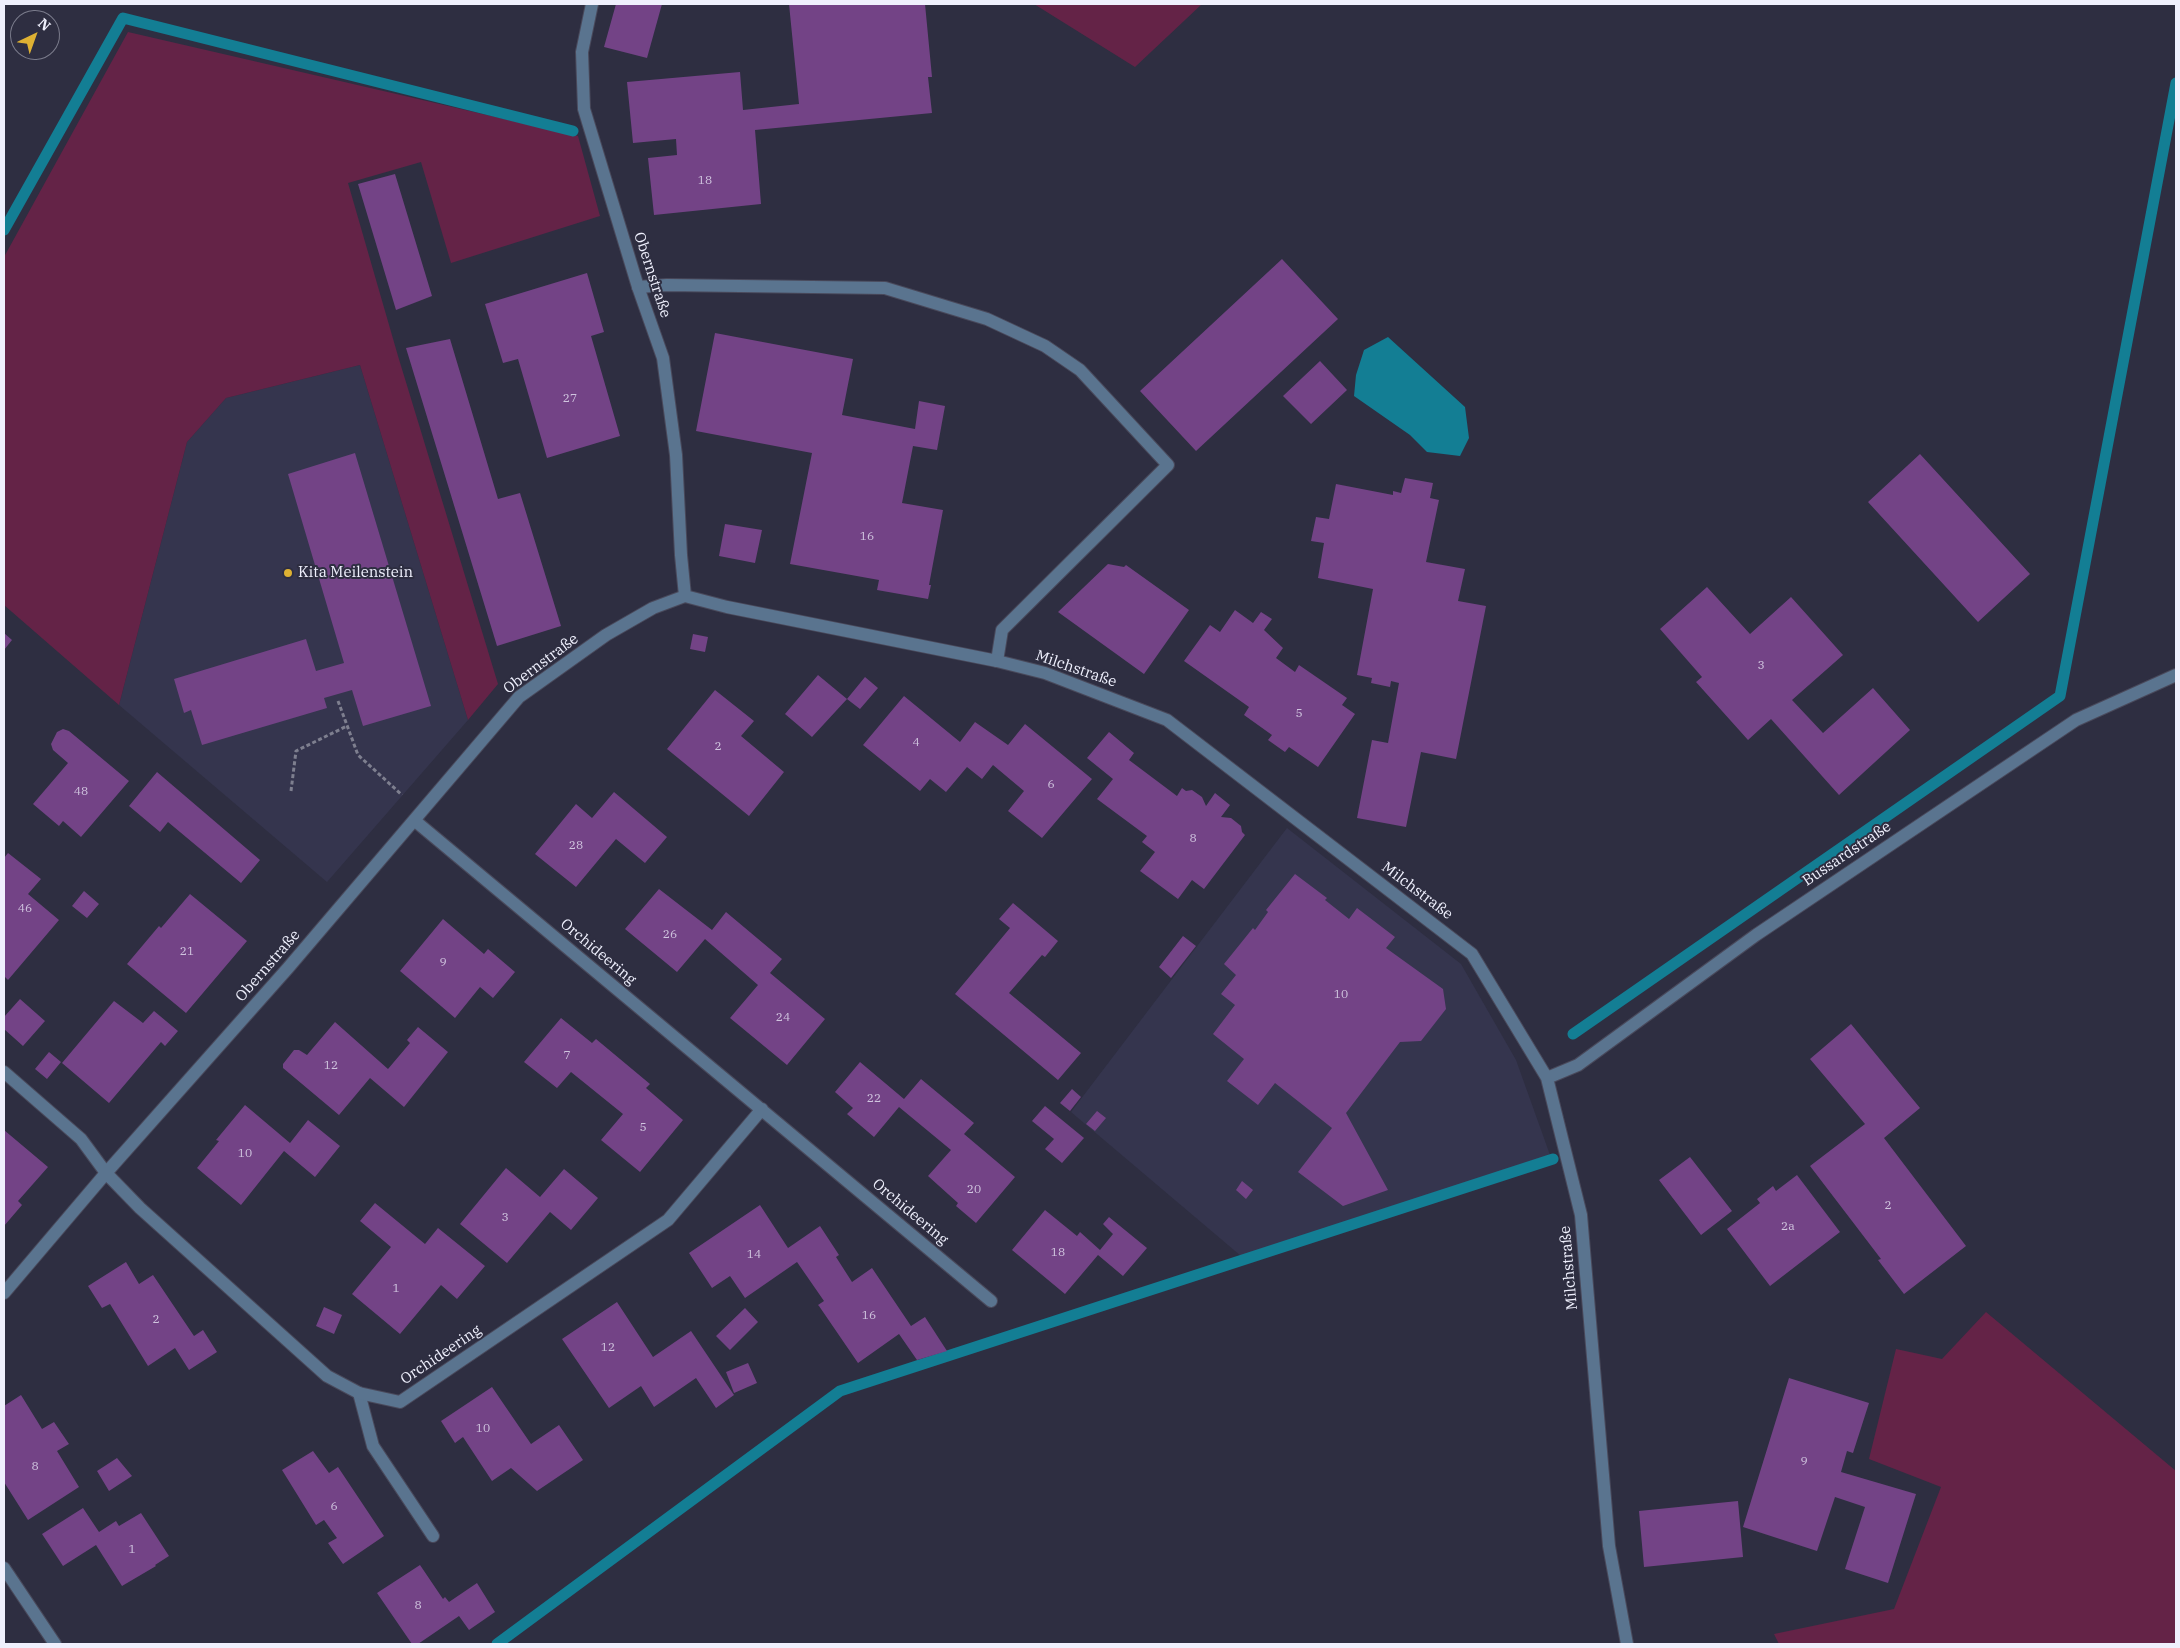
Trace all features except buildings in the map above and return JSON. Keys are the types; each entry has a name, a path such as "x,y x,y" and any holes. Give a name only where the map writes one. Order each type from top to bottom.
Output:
{"street":[{"name":"Obernstraße","path":"4,1293 106,1173 288,968 519,697 606,635 653,608 686,596 681,556 676,455 663,358 638,287 584,109 582,52 592,4"},
{"path":"638,287 666,285 885,288 987,319 1045,346 1080,370 1168,465 1002,630 997,661"},
{"name":"Milchstraße","path":"686,596 726,607 997,661 1045,673 1167,720 1472,954 1547,1078 1581,1215 1609,1546 1627,1644"},
{"name":"Bussardstraße","path":"1547,1078 1578,1065 1756,935 2076,720 2176,675"},
{"name":"Orchideering","path":"414,820 991,1301"},
{"name":"Orchideering","path":"4,1072 81,1139 106,1173 140,1208 327,1376 359,1393 400,1402 668,1220 762,1109"},
{"path":"359,1393 373,1446 433,1536"},
{"path":"4,1568 55,1644"}],"path":[{"path":"338,701 358,755 406,799 414,820"},
{"path":"291,791 296,751 347,726"}],"shaded area":[{"path":"1034,4 1202,4 1135,67"},
{"path":"128,32 578,136 600,216 451,263 421,162 348,183 398,356 498,684 468,720 360,365 226,398 187,442 119,705 4,605 4,257"},
{"name":"Kita Meilenstein","path":"360,365 468,720 327,882 119,705 187,442 226,398"},
{"path":"1287,828 1461,964 1516,1060 1550,1155 1241,1256 1071,1112"},
{"path":"1986,1312 2176,1471 2176,1644 1779,1644 1774,1634 1894,1609 1941,1487 1869,1459 1896,1349 1942,1359"}],"water":[{"path":"1388,337 1465,407 1469,438 1460,456 1427,452 1410,435 1354,396 1356,375 1364,350"}],"waterway":[{"path":"4,230 123,18 573,131"},
{"path":"1573,1034 2060,696 2176,83"},
{"path":"497,1644 840,1391 1553,1159"}],"place":[{"name":"Kita Meilenstein","path":"288,573"}]}
